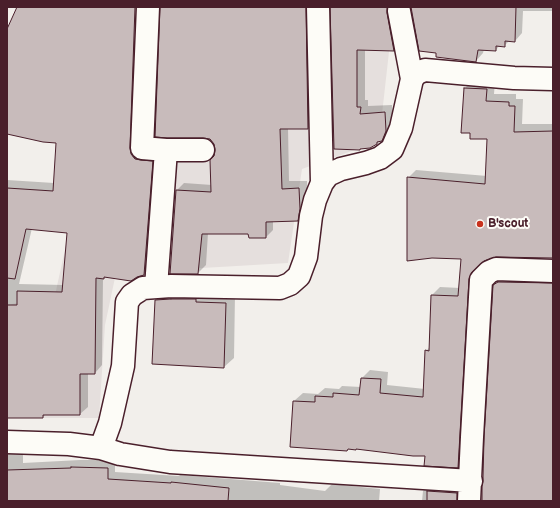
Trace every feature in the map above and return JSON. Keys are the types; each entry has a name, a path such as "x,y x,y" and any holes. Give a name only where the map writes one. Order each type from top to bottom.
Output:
{"street":[{"path":"148,7 142,148 166,150 203,150"},
{"path":"318,7 322,183"},
{"path":"101,448 110,423 123,366 127,302 132,295 143,288 156,287 280,288 290,284 299,276 306,258 311,216 315,200 322,183 328,175 341,169 380,158 392,149 401,128 412,79 399,11"},
{"path":"412,79 417,73 425,70 514,78 553,79"},
{"path":"156,287 166,150"},
{"path":"7,442 69,444 101,448 120,454 170,462 470,491 481,280 489,272 496,269 553,271"}],"shaded area":[{"path":"246,7 394,7 379,141 302,169 288,263 116,273 105,325 99,418 7,418 7,305 55,295 70,227 136,163 146,76 154,57 211,59"}],"building":[{"path":"17,7 135,7 130,148 131,154 135,159 153,161 144,275 131,281 104,277 104,279 96,278 95,374 80,374 80,415 43,415 43,418 7,418 7,305 17,305 17,291 62,292 67,233 26,229 15,279 7,278 7,188 53,191 56,143 43,142 7,134 7,29"},
{"path":"160,7 306,7 308,129 280,129 282,189 299,188 300,209 298,221 266,222 266,238 249,238 248,234 202,234 198,274 170,274 176,190 211,192 210,160 214,156 215,150 214,144 210,139 155,137"},
{"path":"330,7 387,7 394,51 357,50 357,107 361,107 360,114 385,112 386,131 382,141 377,142 377,144 370,148 360,150 334,149"},
{"path":"411,7 516,7 515,42 505,41 505,47 496,46 496,51 478,50 476,62 436,57 436,53 419,51"},
{"path":"464,88 487,89 486,101 509,102 509,106 515,106 514,132 553,131 553,258 496,257 484,261 472,272 469,279 458,468 424,466 425,456 413,456 356,449 348,449 347,451 290,447 293,401 315,402 315,396 333,397 333,393 359,395 361,378 381,379 380,393 423,397 425,350 429,351 431,295 458,296 461,259 432,258 407,261 407,177 485,184 487,139 470,139 470,133 461,133"},
{"path":"498,282 553,283 553,501 482,501 484,438 493,285"},
{"path":"196,299 196,302 226,303 224,368 152,364 155,300"},
{"path":"71,467 108,468 108,479 171,482 229,488 228,501 7,501 7,470"},
{"path":"427,491 457,493 457,501 427,501"}],"place":[{"name":"B'scout","path":"480,224"}]}
